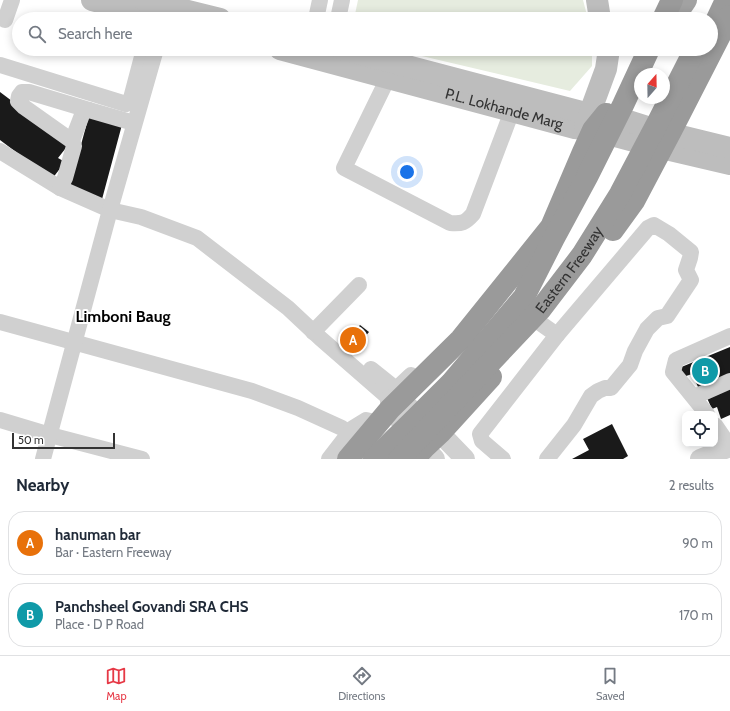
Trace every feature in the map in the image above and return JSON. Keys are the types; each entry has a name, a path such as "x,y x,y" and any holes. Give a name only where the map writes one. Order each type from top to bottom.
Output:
{"highway":[{"path":"666,12 672,0"},
{"path":"678,12 686,0"},
{"path":"714,12 720,0"},
{"path":"718,17 726,0"},
{"path":"718,39 730,16"},
{"path":"348,459 391,403 461,339 551,227 583,152 588,121 644,56"},
{"name":"Eastern Freeway","path":"374,459 451,383 524,297 591,170 647,56"},
{"name":"Eastern Freeway","path":"399,459 546,323 582,255 620,194 691,56"},
{"path":"546,323 636,177 698,56"},
{"path":"424,455 440,433 546,323 634,201 709,56"}],"main road":[{"path":"92,0 149,12"},
{"path":"597,0 599,12"},
{"path":"608,0 609,12"},
{"name":"P.L. Lokhande Marg","path":"319,56 388,78 477,93 512,111 588,121"},
{"name":"P.L. Lokhande Marg","path":"363,56 477,93 656,139 730,164"},
{"path":"588,121 591,81 597,56"},
{"path":"588,121 606,69 608,56"},
{"name":"P.L. Lokhande Marg","path":"656,139 730,148"}],"street":[{"path":"317,12 320,0"},
{"path":"339,12 342,0"},
{"path":"0,65 126,104 130,102 142,56"},
{"path":"43,459 110,210 154,56"},
{"path":"388,78 344,168 450,223 460,224 466,221 473,214 512,111"},
{"path":"60,188 65,178 74,146 72,141 18,101 22,92 30,92 134,123"},
{"path":"49,124 60,101"},
{"path":"72,141 82,114 89,110"},
{"path":"0,151 60,188 110,210 141,217 197,238 316,329 391,403 424,455"},
{"path":"503,459 482,441 480,434 546,323 648,228 654,225 669,234 691,252 686,270 691,280 666,316 658,318 647,329 634,351 630,365 611,388 605,388 591,396 574,425 548,459"},
{"path":"316,329 359,285"},
{"path":"0,322 252,391 298,408 342,428"},
{"path":"705,411 673,372 676,360 730,336"},
{"path":"329,459 353,428 391,403 428,358"},
{"path":"694,397 730,381"},
{"path":"391,403 440,433 465,459"},
{"path":"0,420 50,435 142,459"},
{"path":"700,459 730,447 718,429"}],"shaded area":[{"path":"358,0 583,0 586,12 355,12"},
{"path":"422,56 592,56 592,66 570,91"}],"building":[{"path":"0,92 69,144 58,158 65,162 52,179 0,140"},
{"path":"90,112 123,121 101,203 67,189"},
{"path":"360,325 369,332 357,346 348,339"},
{"path":"730,347 730,375 699,389 692,374 683,377 679,368"},
{"path":"730,389 730,415 721,419 717,407 712,409 707,398"},
{"path":"612,424 628,456 623,459 572,459 589,450 583,439"}],"place":[{"name":"hanuman bar","path":"353,340"},
{"name":"Panchsheel Govandi SRA CHS","path":"705,371"}],"district":[{"name":"Limboni Baug","path":"123,316"}]}
